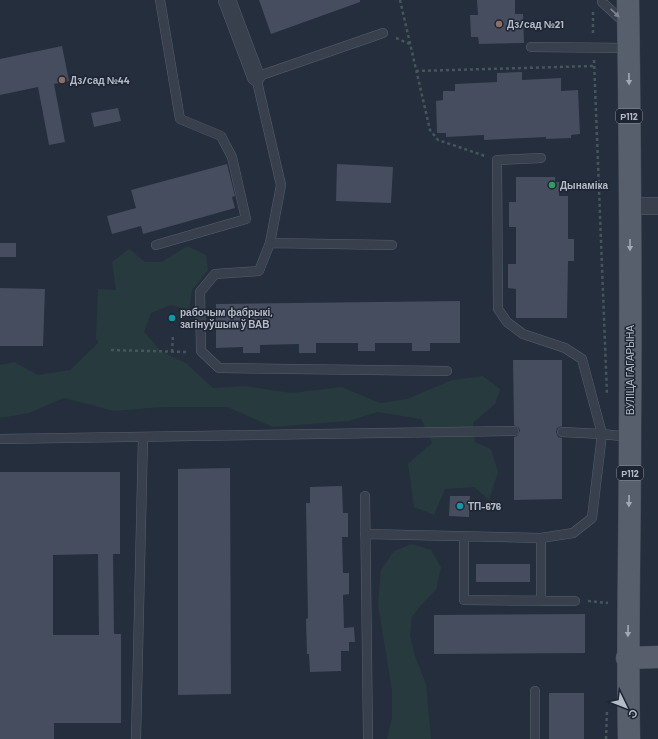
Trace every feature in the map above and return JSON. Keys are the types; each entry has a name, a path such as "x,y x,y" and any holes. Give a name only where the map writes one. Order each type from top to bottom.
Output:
{"main road":[{"name":"ВУЛІЦА ГАГАРЫНА","path":"628,0 630,437 627,658 629,739"},
{"path":"627,658 658,657"}],"street":[{"path":"228,0 256,77"},
{"path":"630,206 658,206"}],"lane":[{"path":"156,245 246,219 232,157 221,136 180,119 160,0"},
{"path":"602,0 602,2 628,26"},
{"path":"383,33 256,77 281,185 270,243 259,271 215,274 200,292 202,352 219,368 447,371"},
{"path":"532,47 629,48"},
{"path":"365,534 541,538 573,533 592,518 602,434 582,359 565,348 523,334 507,322 498,309 497,160 541,158"},
{"path":"270,243 392,245"},
{"path":"0,439 514,431"},
{"path":"562,432 630,437"},
{"path":"136,739 143,437"},
{"path":"365,496 368,737"},
{"path":"464,537 464,600 575,600"},
{"path":"541,538 541,600"},
{"path":"535,691 535,739"}],"path":[{"path":"400,0 430,130 438,140 497,160"},
{"path":"592,7 607,396"},
{"path":"416,71 594,66"},
{"path":"172,352 173,334"},
{"path":"111,350 202,352"},
{"path":"575,600 608,603 608,610"},
{"path":"606,709 606,739"}],"green space":[{"path":"187,246 206,255 208,270 192,290 189,310 171,305 151,313 144,332 161,351 187,364 213,388 245,386 291,393 342,387 380,403 407,399 452,380 483,376 500,389 495,404 473,423 475,442 491,449 498,472 489,500 474,487 445,489 434,515 414,507 408,464 432,443 421,419 377,412 349,421 273,427 227,407 163,407 114,411 64,398 29,413 0,418 0,365 14,362 38,375 70,370 98,343 98,340 96,340 98,289 116,290 112,262 129,249 145,262 162,262"},
{"path":"412,544 431,550 441,567 436,590 421,605 412,617 410,636 415,656 426,684 431,739 387,739 392,718 392,691 378,604 381,570 394,551"}],"building":[{"path":"259,0 360,0 360,2 271,34"},
{"path":"477,0 515,0 515,14 523,14 524,43 479,44 478,37 471,37 470,15 478,15"},
{"path":"62,46 69,81 54,84 65,142 49,145 38,87 0,95 0,59"},
{"path":"522,72 522,80 561,78 561,91 578,90 580,134 571,135 571,138 546,139 546,137 484,140 484,135 446,137 446,133 437,133 436,101 443,100 443,91 455,91 455,84 497,82 497,73"},
{"path":"118,108 121,121 94,127 91,113"},
{"path":"227,164 235,196 232,197 235,208 143,234 141,226 112,234 107,216 136,208 131,190"},
{"path":"337,164 393,167 391,203 336,201"},
{"path":"516,177 555,177 555,182 559,182 559,196 568,196 568,239 574,239 574,261 568,261 567,318 516,318 516,289 508,288 508,264 516,264 516,227 509,227 509,202 516,202"},
{"path":"0,243 16,243 16,257 0,257"},
{"path":"0,288 45,289 43,346 0,346"},
{"path":"460,301 460,343 430,343 430,351 412,351 412,343 375,343 375,351 358,351 358,343 316,343 316,353 299,353 299,344 260,345 260,353 243,353 243,347 216,348 216,304"},
{"path":"513,360 562,360 562,426 557,428 556,432 558,437 562,438 562,499 514,500 514,437 517,436 520,431 519,428 514,425"},
{"path":"230,468 231,694 178,695 178,469"},
{"path":"0,472 120,472 120,554 113,554 114,634 121,634 121,723 54,723 54,739 0,739","holes":["98,554 99,635 53,635 53,555"]},
{"path":"342,486 343,513 348,513 348,537 342,537 343,573 349,573 349,594 343,595 344,628 354,627 355,642 349,642 349,651 341,651 341,671 310,672 309,654 307,654 306,619 308,618 306,503 310,503 310,487"},
{"name":"ТП-676","path":"450,496 470,496 469,517 449,516"},
{"path":"476,564 530,564 530,582 476,582"},
{"path":"585,614 585,653 434,654 434,615"},
{"path":"549,693 584,693 584,739 549,739"}],"place":[{"name":"Дз/сад №21","path":"499,24"},
{"name":"Дз/сад №44","path":"62,80"},
{"name":"Дынаміка","path":"552,185"},
{"name":"рабочым фабрыкі, загінуўшым ў ВАВ","path":"172,318"},
{"name":"ТП-676","path":"460,506"}]}
